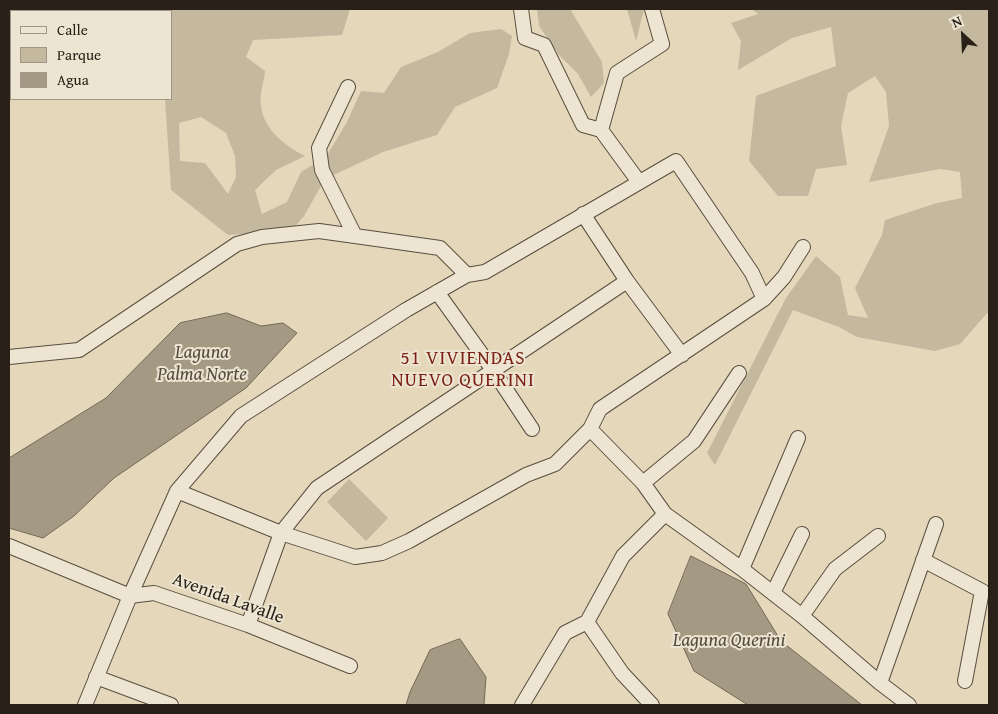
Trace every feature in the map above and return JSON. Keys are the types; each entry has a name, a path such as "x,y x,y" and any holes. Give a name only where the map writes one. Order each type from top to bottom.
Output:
{"street":[{"path":"521,9 525,38 544,44 583,125 601,130 639,182"},
{"path":"601,130 617,73 662,44 652,9"},
{"path":"348,86 319,148 322,170 355,236"},
{"path":"86,705 130,596 178,491 241,416 406,310 467,275 484,272 676,161 752,273 764,299"},
{"path":"584,214 627,281 682,355"},
{"path":"9,358 79,350 237,244 262,237 319,231 440,248 467,275"},
{"path":"178,491 281,533 355,558 382,553 409,541 526,475 555,464 590,429 600,410 764,299 784,277 804,247"},
{"path":"248,624 281,533 317,488 627,281"},
{"path":"437,292 493,370 532,429"},
{"path":"643,483 694,441 739,373"},
{"path":"590,429 643,483 665,514 773,593 909,705"},
{"path":"742,569 798,438"},
{"path":"522,705 565,633 587,622 623,556 665,514"},
{"path":"880,683 936,524"},
{"path":"773,593 802,534"},
{"path":"802,616 835,569 878,536"},
{"name":"Avenida Lavalle","path":"9,546 130,596 154,593 248,624 350,666"},
{"path":"923,560 982,590 964,681"},
{"path":"587,622 622,673 652,705"},
{"path":"96,677 171,705"}],"green space":[{"path":"9,9 350,9 342,35 253,40 246,57 265,71 261,102 266,123 283,142 305,156 276,170 255,190 262,214 287,202 301,172 326,157 347,122 361,91 384,93 401,67 438,52 470,33 501,29 512,36 509,54 497,88 455,107 437,135 383,152 325,179 304,216 291,231 228,235 171,190 165,100 172,100 172,10 10,10 10,38","holes":["201,117 226,133 235,156 236,177 228,194 205,163 180,161 179,123"]},
{"path":"537,9 570,9 602,62 604,83 591,97 578,74 559,55 539,26"},
{"path":"627,9 644,9 636,41"},
{"path":"752,9 989,9 989,311 960,344 935,351 857,337 839,327 793,310 715,465 707,453 786,298 816,256 840,277 848,315 868,318 855,288 882,235 885,220 937,203 962,198 960,172 940,169 869,182 889,126 886,92 875,76 848,93 841,126 847,165 816,169 808,196 778,196 749,161 756,96 836,66 831,27 792,38 738,70 741,41 731,23 758,14"},
{"path":"349,479 388,518 366,541 327,502"}],"water":[{"name":"Laguna Palma Norte","path":"227,313 261,326 283,323 297,333 246,388 114,478 74,516 43,538 9,528 9,458 106,398 180,323"},
{"name":"Laguna Querini","path":"691,556 746,584 781,641 862,705 748,705 694,671 668,614"},
{"path":"460,639 486,677 484,705 406,705 410,692 430,650"}],"district":[{"name":"51 VIVIENDAS NUEVO QUERINI","path":"463,370"}]}
